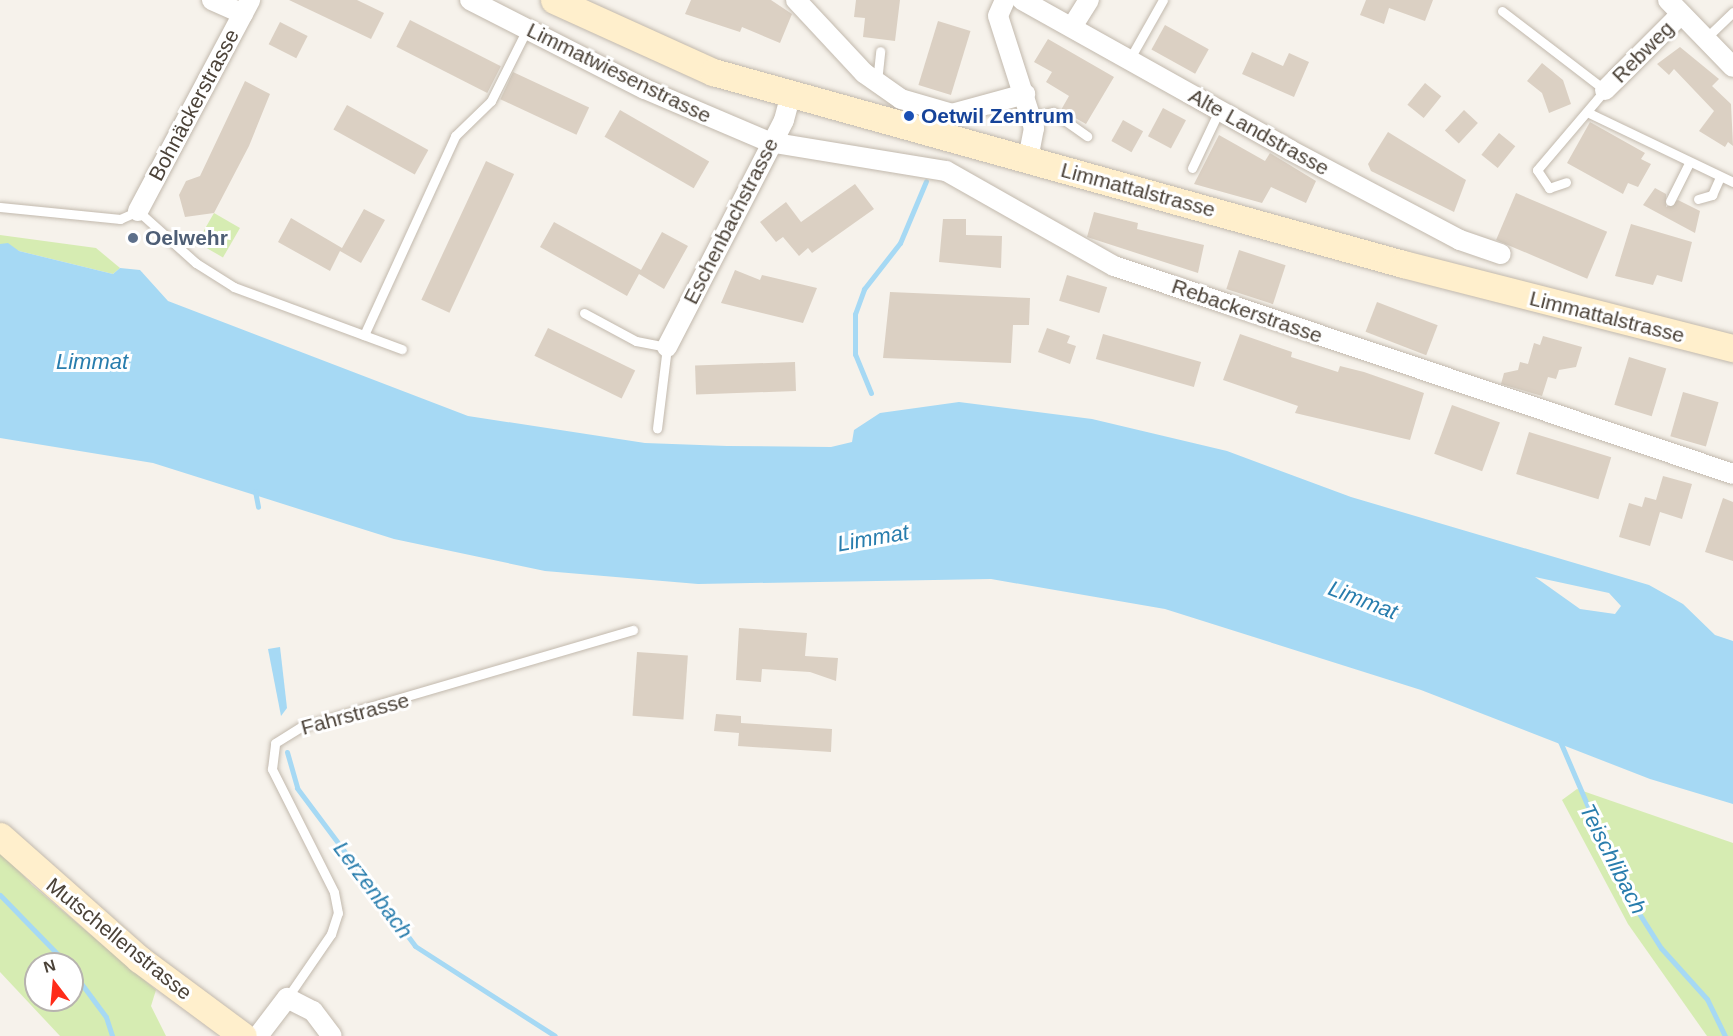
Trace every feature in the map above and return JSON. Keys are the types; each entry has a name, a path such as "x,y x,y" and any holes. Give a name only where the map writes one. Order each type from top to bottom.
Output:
{"main road":[{"name":"Limmattalstrasse","path":"554,0 670,56 791,93 1599,316 1733,348"},
{"name":"Mutschellenstrasse","path":"0,836 139,958 243,1036"}],"street":[{"path":"212,0 247,7"},
{"name":"Limmatwiesenstrasse","path":"470,0 769,142"},
{"path":"796,0 877,84 901,99 952,114 1024,94"},
{"path":"1008,0 998,16 1031,117 1028,159"},
{"name":"Alte Landstrasse","path":"1008,0 1072,27 1219,111 1461,240 1501,254"},
{"path":"1072,27 1089,0"},
{"name":"Bohnäckerstrasse","path":"138,210 247,7"},
{"path":"1675,7 1733,67"},
{"name":"Rebweg","path":"1605,90 1675,7"},
{"name":"Eschenbachstrasse","path":"667,347 791,93"},
{"name":"Rebackerstrasse","path":"769,142 946,171 1114,266 1733,474"},
{"path":"258,1036 287,998 313,1011 332,1036"}],"lane":[{"path":"1129,60 1163,0"},
{"path":"1502,11 1605,90 1589,113 1537,170 1549,188 1566,182"},
{"path":"1705,39 1733,12"},
{"path":"364,335 403,259 401,250 455,136 491,101 527,29"},
{"path":"877,84 880,51"},
{"path":"1192,168 1219,111"},
{"path":"1031,117 1053,112 1088,136"},
{"path":"1589,113 1689,163 1733,182"},
{"path":"1670,201 1689,163"},
{"path":"1698,200 1712,195 1720,177"},
{"path":"0,207 120,219 138,210 196,263 234,287 402,349"},
{"path":"584,313 636,341 667,347 657,428"},
{"name":"Fahrstrasse","path":"287,998 331,934 338,913 334,892 272,769 275,743 302,728 633,630"}],"green space":[{"path":"214,213 240,228 223,257 197,242"},
{"path":"0,235 96,248 120,268 113,274 19,251 0,244"},
{"path":"1577,789 1733,843 1733,1036 1707,1036 1628,924 1562,800"},
{"path":"0,850 32,885 156,990 151,1006 166,1036 60,1036 38,1012 84,1012 84,952 24,952 24,998 0,972"}],"water":[{"name":"Limmat","path":"8,243 19,251 113,274 120,268 140,270 168,301 468,416 645,443 831,447 852,442 854,430 880,413 959,402 1092,419 1227,451 1351,497 1649,585 1683,604 1715,635 1733,641 1733,804 1650,779 1421,690 1165,609 991,579 698,584 545,571 394,539 153,463 0,438 0,244","holes":["1535,577 1609,593 1621,606 1615,614 1580,609"]},
{"path":"280,647 287,708 281,716 268,649"}],"building":[{"path":"289,0 357,0 384,13 371,39"},
{"path":"691,0 771,0 792,14 780,43 742,27 740,32 685,14"},
{"path":"856,0 900,0 895,41 863,37 865,18 854,17"},
{"path":"1366,0 1433,0 1425,21 1389,8 1384,24 1360,15"},
{"path":"410,20 501,66 487,93 396,47"},
{"path":"938,21 971,31 951,95 918,85"},
{"path":"280,22 308,36 296,58 269,44"},
{"path":"1165,25 1209,49 1195,74 1151,49"},
{"path":"1048,39 1114,77 1086,124 1061,110 1069,96 1046,82 1052,72 1034,62"},
{"path":"1680,47 1719,79 1712,86 1731,104 1733,146 1728,142 1725,147 1699,131 1714,111 1674,69 1669,75 1657,64"},
{"path":"1252,52 1283,66 1289,53 1309,62 1294,97 1242,74"},
{"path":"1542,63 1563,80 1571,104 1549,113 1542,93 1527,81"},
{"path":"513,72 589,107 576,135 500,99"},
{"path":"245,81 270,94 249,146 214,213 185,217 179,195 186,181 200,176"},
{"path":"1425,83 1441,96 1424,118 1407,105"},
{"path":"347,105 428,150 415,175 333,129"},
{"path":"1163,108 1186,120 1171,148 1148,136"},
{"path":"620,110 709,162 694,188 604,137"},
{"path":"1464,110 1478,123 1459,143 1445,130"},
{"path":"1123,120 1143,131 1131,152 1111,141"},
{"path":"1590,122 1645,153 1641,159 1651,164 1638,187 1628,183 1623,194 1567,163"},
{"path":"1388,132 1466,180 1454,212 1371,171 1368,164"},
{"path":"1499,133 1515,146 1498,168 1481,155"},
{"path":"1219,135 1265,161 1270,153 1316,181 1306,203 1271,187 1262,203 1194,184"},
{"path":"486,161 514,174 449,313 421,300"},
{"path":"855,184 874,209 812,253 808,248 799,256 783,237 776,242 760,222 786,202 801,222"},
{"path":"1655,188 1666,194 1666,207 1678,200 1700,211 1695,233 1643,205"},
{"path":"1516,193 1607,232 1587,279 1496,240"},
{"path":"364,209 385,220 361,263 340,251 330,271 278,242 291,218 342,248"},
{"path":"1094,212 1138,223 1137,229 1204,245 1198,273 1087,237"},
{"path":"943,219 966,219 966,235 1002,236 1001,268 939,262"},
{"path":"554,222 641,270 662,232 688,246 664,289 639,274 627,296 540,247"},
{"path":"1631,224 1692,242 1682,282 1657,275 1653,285 1615,276"},
{"path":"1239,250 1286,265 1273,304 1226,289"},
{"path":"735,270 760,280 762,275 817,288 803,323 721,303"},
{"path":"1067,275 1107,287 1099,313 1059,301"},
{"path":"890,292 1030,298 1029,325 1013,325 1011,363 883,358"},
{"path":"1377,302 1438,325 1426,355 1366,332"},
{"path":"548,328 635,371 622,398 534,356"},
{"path":"1047,328 1070,336 1067,343 1076,346 1070,364 1038,352"},
{"path":"1103,334 1201,362 1194,387 1096,359"},
{"path":"1240,334 1292,352 1291,357 1338,372 1340,366 1364,372 1424,393 1410,440 1295,413 1298,406 1223,380"},
{"path":"1543,336 1582,347 1576,367 1559,370 1556,379 1548,377 1542,396 1501,384 1504,373 1518,370 1520,362 1528,364 1534,343 1540,345"},
{"path":"1629,357 1666,368 1652,416 1614,405"},
{"path":"795,362 796,391 696,394 695,365"},
{"path":"1683,392 1719,402 1706,446 1670,436"},
{"path":"1452,405 1500,422 1482,471 1434,454"},
{"path":"1529,432 1611,457 1598,499 1516,474"},
{"path":"1663,476 1692,484 1682,519 1660,512 1650,546 1619,537 1629,503 1642,507 1645,497 1656,500"},
{"path":"1723,498 1733,502 1733,561 1705,552"},
{"path":"739,628 807,633 805,656 838,658 836,681 810,672 762,669 761,682 736,680"},
{"path":"637,652 688,656 683,719 633,716"},
{"path":"716,714 741,716 741,723 832,729 831,752 738,746 739,733 714,731"}],"waterway":[{"path":"871,393 855,354 855,314 864,289 900,243 926,181"},
{"name":"Lerzenbach","path":"255,491 258,507"},
{"name":"Teischlibach","path":"1559,739 1623,888 1661,948 1707,999 1725,1036"},
{"name":"Lerzenbach","path":"287,752 297,788 415,946 555,1036"},
{"path":"0,895 55,952"},
{"path":"84,987 106,1017 112,1036"}],"place":[{"name":"Oetwil Zentrum","path":"909,116"},
{"name":"Oelwehr","path":"133,238"}]}
